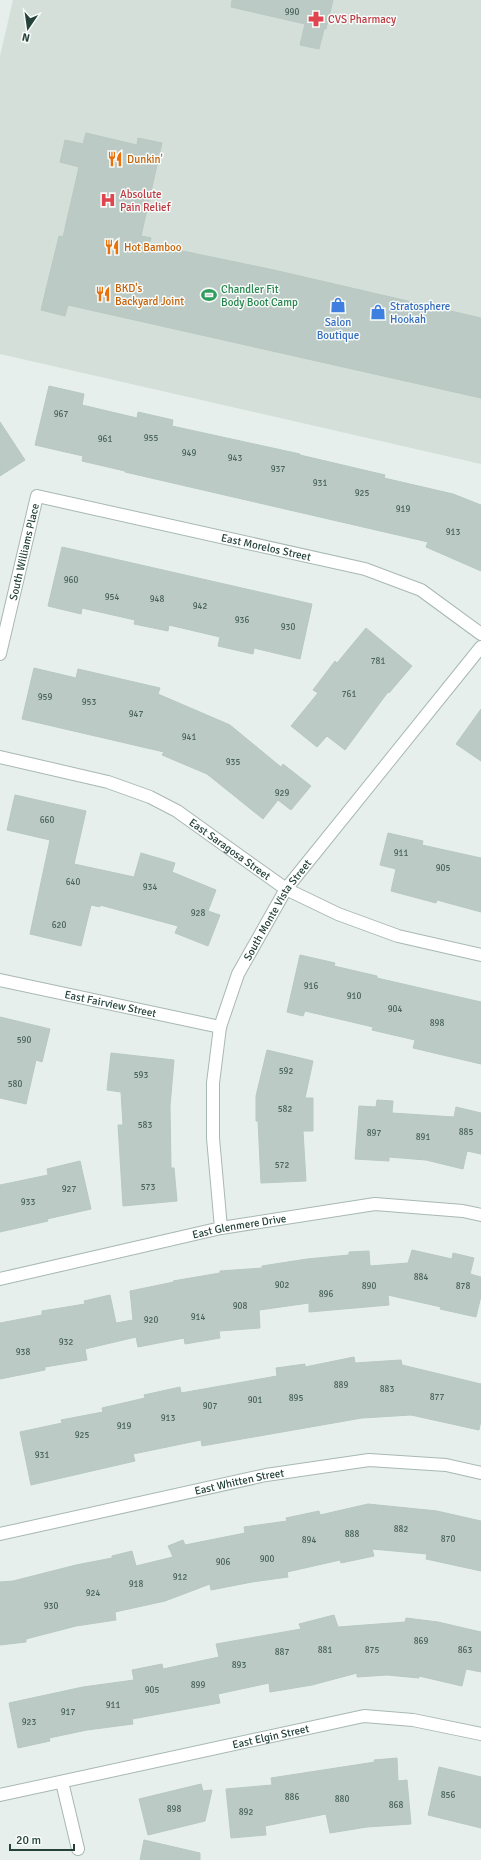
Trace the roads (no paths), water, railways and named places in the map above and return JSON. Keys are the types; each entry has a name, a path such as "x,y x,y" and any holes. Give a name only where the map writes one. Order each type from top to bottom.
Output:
{"street":[{"name":"East Morelos Street","path":"37,496 365,569 421,590 481,634"},
{"name":"South Williams Place","path":"0,654 37,496"},
{"name":"South Monte Vista Street","path":"221,1228 213,1138 213,1083 220,1027 238,974 286,889 481,647"},
{"name":"East Saragosa Street","path":"0,757 108,782 150,797 178,811 286,889 338,914 398,936 481,955"},
{"name":"East Fairview Street","path":"0,980 220,1027"},
{"name":"East Glenmere Drive","path":"0,1279 221,1228 376,1204 463,1211 481,1215"},
{"name":"East Whitten Street","path":"0,1534 266,1475 369,1460 446,1465 481,1473"},
{"name":"East Elgin Street","path":"0,1795 364,1716 413,1720 481,1734"},
{"path":"62,1782 78,1849"}],"place":[{"name":"CVS Pharmacy","path":"316,19"},
{"name":"Dunkin'","path":"115,159"},
{"name":"Absolute Pain Relief","path":"108,200"},
{"name":"Hot Bamboo","path":"112,247"},
{"name":"BKD's Backyard Joint","path":"103,294"},
{"name":"Chandler Fit Body Boot Camp","path":"209,295"},
{"name":"Salon Boutique","path":"338,305"},
{"name":"Stratosphere Hookah","path":"378,312"}]}
